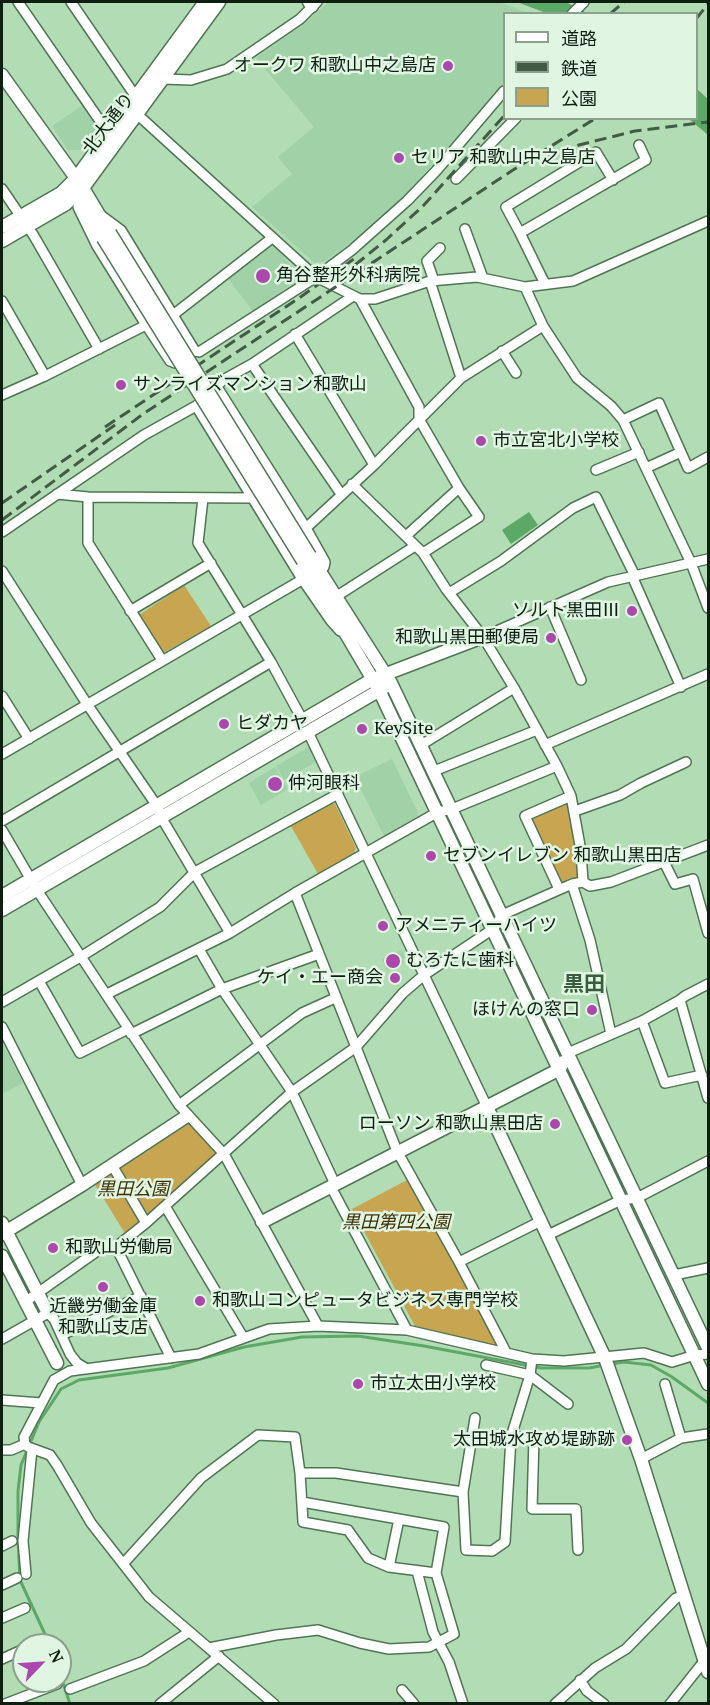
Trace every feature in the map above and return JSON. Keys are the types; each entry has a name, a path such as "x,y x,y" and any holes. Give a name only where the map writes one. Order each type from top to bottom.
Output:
{"street":[{"path":"18,2 109,134"},
{"path":"71,2 136,97"},
{"name":"北大通り","path":"2,227 66,204 138,115 159,76 205,2"},
{"name":"北大通り","path":"77,189 109,134 136,97 159,76 219,2"},
{"path":"159,76 191,80 227,69 300,19 313,3"},
{"path":"2,75 107,235 307,559 311,574 337,596 388,678 708,1348"},
{"path":"77,189 78,207 97,246 146,326 170,361 175,363 195,351 199,352 316,277 352,250 407,201 436,171 503,92"},
{"path":"138,115 316,277 356,298 375,299 432,281 483,278 525,287 573,281 708,221"},
{"path":"456,179 514,120"},
{"path":"520,233 646,160 639,145"},
{"path":"545,284 506,207 596,152 613,180"},
{"path":"2,189 99,349"},
{"path":"77,189 99,214 121,230 195,351"},
{"path":"99,214 107,235 253,498 311,574 376,685 708,1384"},
{"name":"北大通り","path":"2,241 23,221"},
{"path":"467,231 483,278"},
{"path":"2,394 173,315 272,238"},
{"path":"440,248 427,261 461,378"},
{"path":"525,287 543,327 577,378 611,406 623,420 691,563 708,608"},
{"path":"2,532 144,435 199,403 223,380 356,298"},
{"path":"356,298 419,407 419,419 459,488 479,517 423,553"},
{"path":"2,302 45,376"},
{"path":"306,528 374,465 461,378 543,327"},
{"path":"295,334 374,465"},
{"path":"502,351 516,373"},
{"path":"252,364 341,494"},
{"path":"2,754 324,567 326,561 217,387"},
{"path":"199,403 307,559"},
{"path":"623,420 659,403 688,468 708,457"},
{"path":"596,470 639,452"},
{"path":"646,468 681,452"},
{"path":"352,484 423,553 449,593 483,637 514,688 571,796 581,851 583,882"},
{"path":"407,535 459,488"},
{"path":"57,494 87,497 253,498"},
{"path":"87,497 88,543 162,660"},
{"path":"449,593 501,561 573,508 596,497 681,687"},
{"path":"203,498 198,543 271,662 302,719"},
{"path":"337,596 416,546"},
{"path":"2,910 34,884 159,811 308,732 388,678 429,658 608,582 708,559"},
{"path":"130,611 211,563"},
{"path":"2,571 159,811 230,933"},
{"path":"549,607 581,681"},
{"path":"2,821 271,662"},
{"path":"545,745 708,674"},
{"path":"159,811 302,719 376,685"},
{"path":"421,745 514,688"},
{"path":"2,696 28,739"},
{"path":"434,771 537,730"},
{"path":"308,732 605,1358 641,1459 683,1596 707,1664 669,1704"},
{"path":"574,811 620,795 686,762"},
{"path":"107,994 230,933 295,893 438,812 452,809 557,766"},
{"path":"2,1002 82,956 160,907 195,872 338,794"},
{"path":"559,889 525,816 571,796"},
{"path":"2,830 34,884 179,1105 224,1154 318,1326"},
{"path":"25,1302 100,1249 116,1247 146,1223 292,1092 356,1047 403,993 424,975 493,929 502,915 572,884 583,882 590,886 611,882 708,845"},
{"path":"664,862 675,884 693,879 708,933"},
{"path":"2,896 34,884"},
{"path":"572,884 590,940 611,1034"},
{"path":"295,893 397,1151 506,1352"},
{"path":"199,950 222,989 292,1092 333,1185 407,1330"},
{"path":"39,981 80,1053 222,989 319,954"},
{"path":"262,1222 560,1069 568,1053 642,1021 708,984"},
{"path":"179,1105 302,1013 335,999"},
{"path":"680,1000 708,1098"},
{"path":"642,1021 664,1083 702,1075"},
{"path":"2,1028 82,1185"},
{"path":"87,1369 77,1363 70,1354 54,1319 48,1313 3,1229 82,1185 187,1116"},
{"path":"548,1235 621,1200 637,1198 708,1161"},
{"path":"112,1165 146,1223"},
{"path":"165,1206 243,1337"},
{"path":"459,1262 541,1221"},
{"path":"116,1247 171,1358"},
{"path":"2,1256 57,1363 70,1371"},
{"path":"674,1275 708,1268"},
{"path":"62,1335 141,1296"},
{"path":"2,1339 48,1313"},
{"path":"54,1380 70,1371 199,1354 269,1329 318,1326 407,1330 532,1359 564,1361 644,1353 672,1362 695,1355 708,1354"},
{"path":"70,1354 70,1371"},
{"path":"475,1418 463,1492 466,1550 492,1551 505,1542 511,1437 530,1375 532,1359"},
{"path":"2,1585 21,1576 28,1446 24,1437 54,1380 57,1363"},
{"path":"486,1365 530,1375 568,1404"},
{"path":"665,1384 681,1438"},
{"path":"2,1400 41,1403"},
{"path":"641,1459 681,1438 708,1434"},
{"path":"123,1564 201,1478 258,1435 295,1437 303,1522 348,1530 368,1558 389,1567 436,1573"},
{"path":"473,1438 534,1437 532,1509 576,1509 578,1550"},
{"path":"2,1450 28,1446 50,1455 91,1524 149,1597 272,1703"},
{"path":"300,1473 336,1473 463,1492"},
{"path":"209,1648 276,1635 318,1630 360,1643 389,1648 429,1647 454,1634 436,1573 444,1527 302,1502"},
{"path":"389,1567 399,1519"},
{"path":"2,1546 12,1541"},
{"path":"417,1571 433,1632 449,1662 463,1704"},
{"path":"555,1704 595,1668 626,1649 676,1598 683,1596"},
{"path":"2,1618 25,1608"},
{"path":"72,1688 144,1661 189,1632"},
{"path":"165,1702 219,1656"},
{"path":"580,1680 587,1691 604,1704"},
{"path":"402,1690 414,1704"},
{"path":"5,1704 34,1693"}],"shaded area":[{"path":"329,2 499,2 525,12 503,12 503,83 476,116 404,196 363,233 325,261 315,263 252,207 292,174 278,157 314,127 256,58 301,26"},
{"path":"517,2 566,2 585,12 543,12"},
{"path":"698,90 708,99 708,135 690,120 698,120"},
{"path":"83,105 98,126 80,150 68,150 52,126"},
{"name":"角谷整形外科病院","path":"272,242 301,278 253,311 225,275"},
{"path":"529,512 538,525 511,544 502,530"},
{"path":"309,747 316,762 284,780 276,766"},
{"path":"392,759 419,815 384,836 355,777"},
{"name":"仲河眼科","path":"275,767 288,789 261,805 249,783"},
{"name":"むろたに歯科","path":"402,950 405,957 404,963 387,971 382,959"},
{"path":"2,1042 23,1083 2,1094"}],"green space":[{"path":"184,585 211,626 163,653 139,615"},
{"path":"569,801 580,851 580,875 576,879 569,878 563,882 559,880 530,819 531,815"},
{"path":"331,803 335,804 356,848 354,853 318,874 291,826"},
{"name":"黒田公園","path":"186,1120 217,1152 126,1235 94,1183"},
{"name":"黒田第四公園","path":"409,1179 499,1347 415,1326 352,1209"}],"waterway":[{"path":"44,1633 20,1580 18,1491 21,1465 39,1422 61,1389 79,1380 168,1368 244,1347 302,1337 358,1336 541,1368 589,1368 605,1365"},
{"path":"611,1364 624,1362 651,1365 708,1403"},
{"path":"66,1693 70,1704"}],"railway":[{"path":"612,12 624,2"},
{"path":"698,16 708,4"},
{"path":"355,265 423,206 503,117"},
{"path":"2,520 143,414 513,170 593,120"},
{"path":"544,159 579,145 635,131 708,122"},
{"path":"105,427 358,256"},
{"path":"2,503 115,425"}],"place":[{"name":"オークワ 和歌山中之島店","path":"448,66"},
{"name":"セリア 和歌山中之島店","path":"399,158"},
{"name":"角谷整形外科病院","path":"263,276"},
{"name":"サンライズマンション和歌山","path":"121,385"},
{"name":"市立宮北小学校","path":"481,441"},
{"name":"ソルト黒田Ⅲ","path":"632,611"},
{"name":"和歌山黒田郵便局","path":"551,638"},
{"name":"ヒダカヤ","path":"224,724"},
{"name":"KeySite","path":"362,729"},
{"name":"仲河眼科","path":"275,784"},
{"name":"セブンイレブン 和歌山黒田店","path":"431,856"},
{"name":"アメニティーハイツ","path":"383,926"},
{"name":"むろたに歯科","path":"393,961"},
{"name":"ケイ・エー商会","path":"395,978"},
{"name":"ほけんの窓口","path":"592,1010"},
{"name":"ローソン 和歌山黒田店","path":"555,1124"},
{"name":"和歌山労働局","path":"53,1248"},
{"name":"近畿労働金庫 和歌山支店","path":"103,1287"},
{"name":"和歌山コンピュータビジネス専門学校","path":"200,1301"},
{"name":"市立太田小学校","path":"358,1384"},
{"name":"太田城水攻め堤跡跡","path":"627,1440"}],"district":[{"name":"黒田","path":"584,985"}]}
